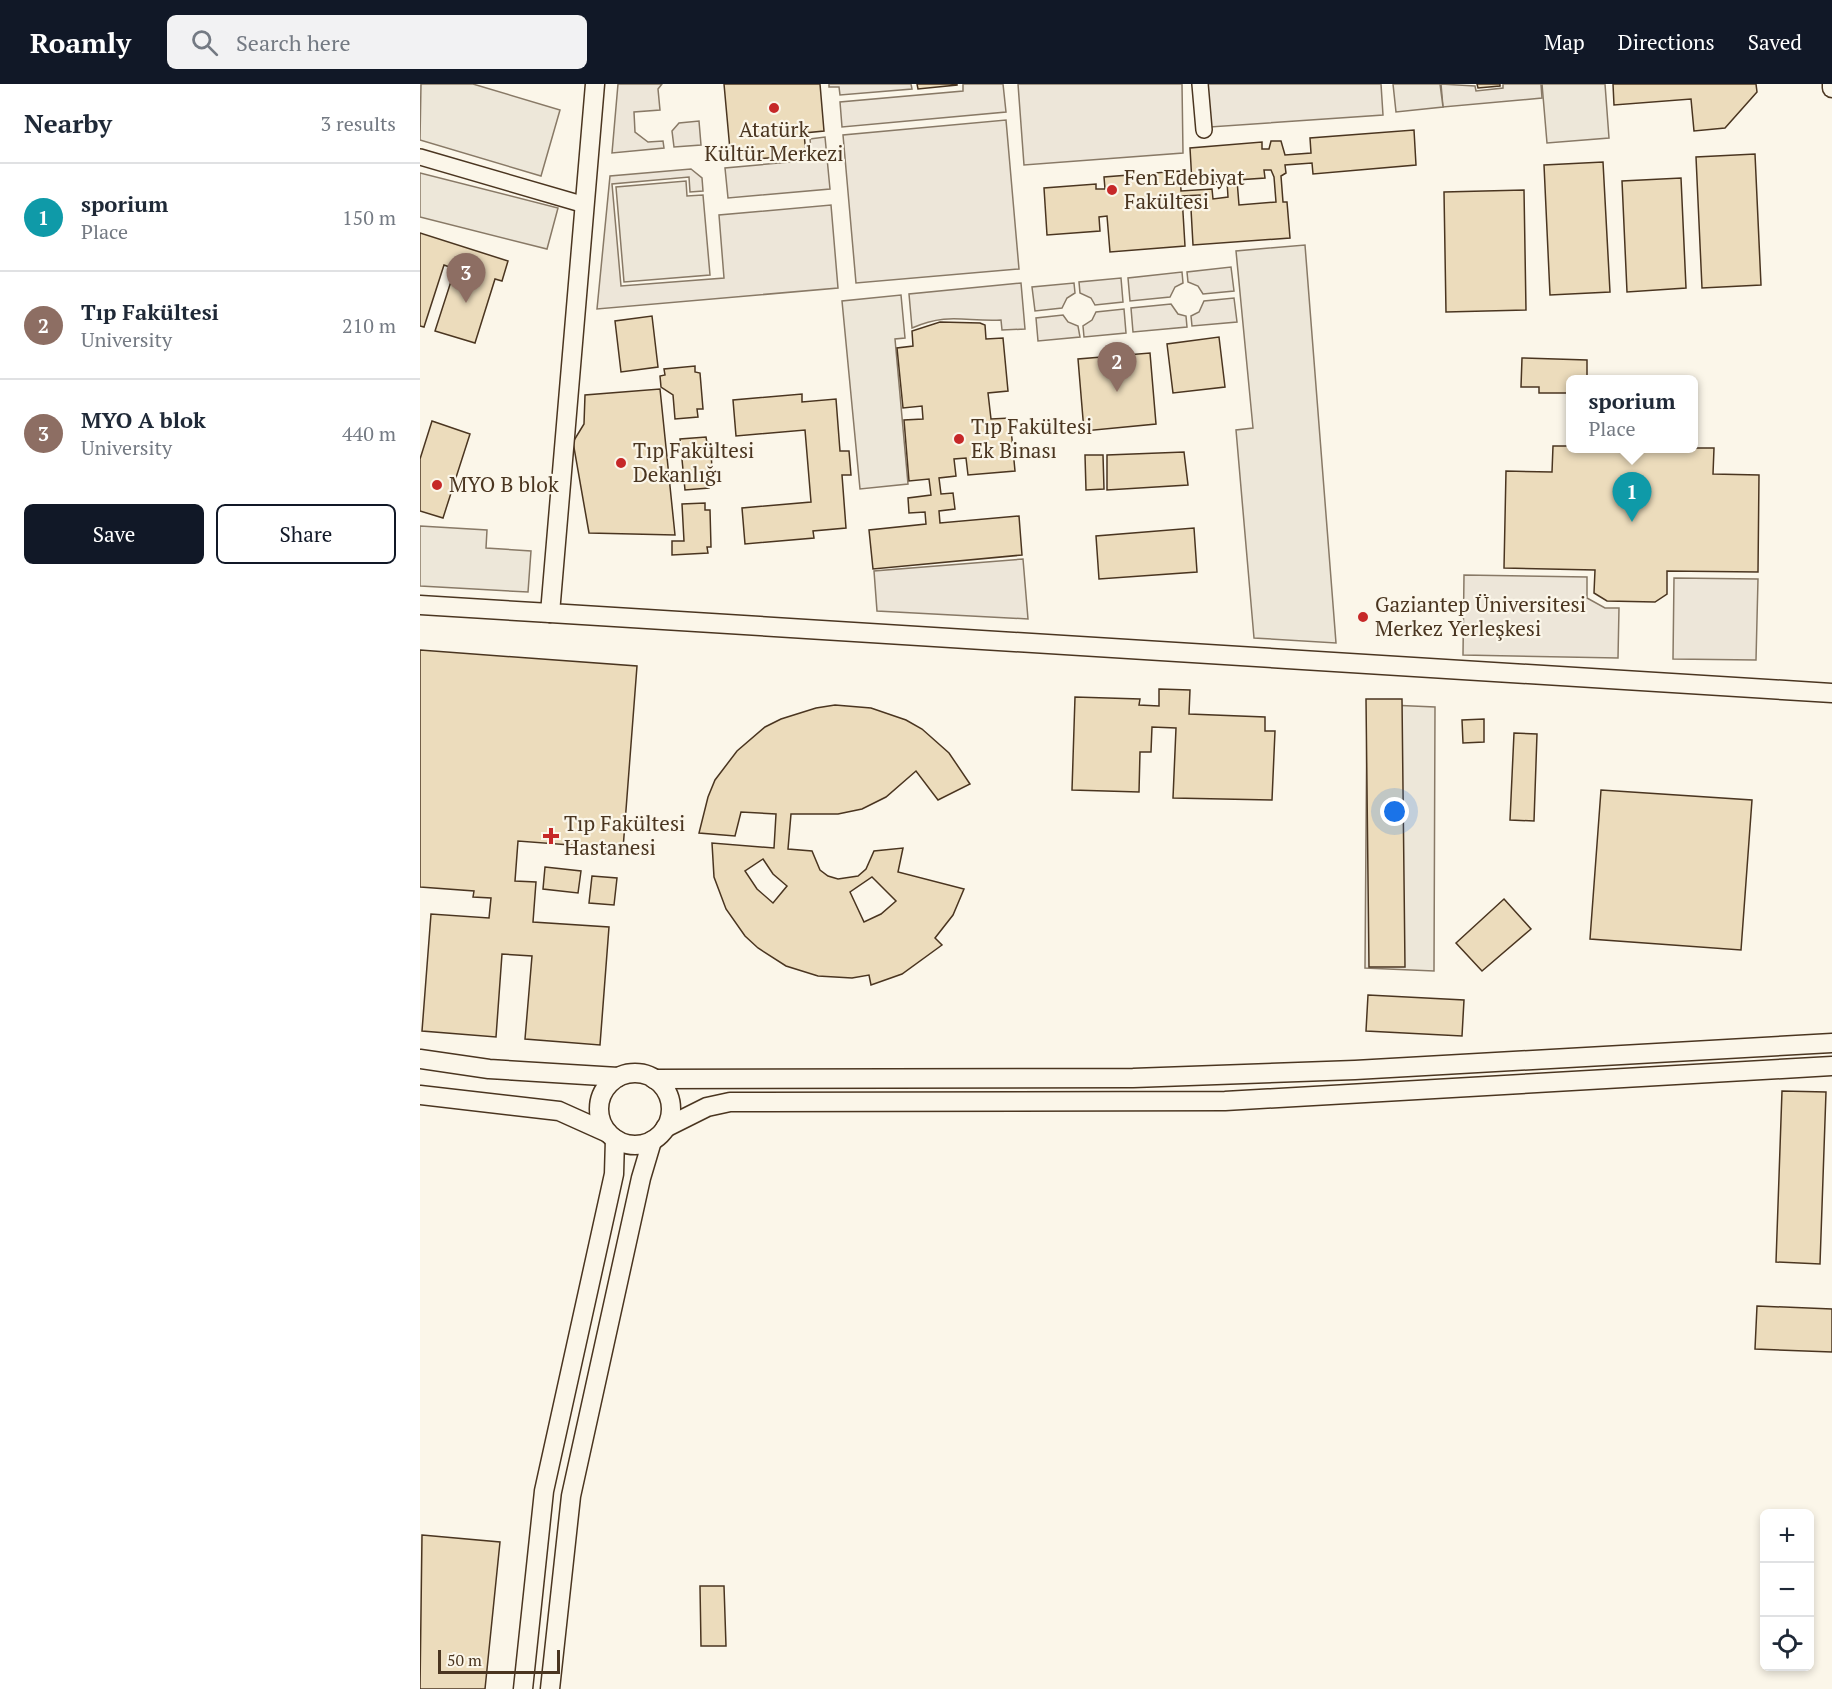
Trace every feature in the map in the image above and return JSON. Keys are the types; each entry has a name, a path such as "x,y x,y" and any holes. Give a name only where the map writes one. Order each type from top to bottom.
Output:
{"street":[{"path":"549,613 595,84"},
{"path":"1200,84 1204,130"},
{"path":"420,157 585,205"},
{"path":"420,605 1832,693"},
{"path":"654,1079 1133,1078 1355,1070 1832,1043"},
{"path":"420,1059 489,1069 618,1077 637,1073 662,1084 670,1101 671,1111 641,1178 570,1496 550,1689"},
{"path":"420,1095 559,1111 633,1145 659,1134 707,1107 730,1102 1225,1101 1832,1066"},
{"path":"523,1689 544,1491 614,1174 612,1136 600,1117 600,1098 610,1082 618,1077"}],"shaded area":[{"path":"421,84 473,84 560,110 541,176 420,140"},
{"path":"618,84 662,84 658,89 660,110 634,112 635,132 648,142 663,141 664,148 612,153"},
{"path":"829,84 911,84 912,89 840,95 839,87 829,87"},
{"path":"963,84 1003,84 1006,112 842,127 840,102 963,91"},
{"path":"1018,84 1182,84 1183,153 1024,165"},
{"path":"1207,84 1381,84 1383,115 1210,127"},
{"path":"1393,84 1440,84 1443,107 1396,112"},
{"path":"1441,84 1475,86 1476,91 1503,88 1503,84 1541,84 1542,98 1443,107"},
{"path":"1542,84 1605,84 1609,138 1547,143"},
{"path":"1006,120 1019,269 856,283 843,135"},
{"path":"699,121 701,145 674,147 672,131 679,123"},
{"path":"825,137 830,189 728,198 725,168 812,160 810,139"},
{"path":"691,169 702,178 703,191 690,192 689,177 612,184 621,286 724,278 719,215 831,205 838,288 597,309 610,176"},
{"path":"420,173 558,208 547,249 420,217"},
{"path":"686,181 687,196 703,195 710,275 624,282 616,187"},
{"path":"1305,245 1336,643 1254,638 1236,430 1253,428 1236,251"},
{"path":"1231,267 1234,291 1203,294 1198,286 1188,282 1187,272"},
{"path":"1182,272 1183,283 1175,287 1170,297 1130,301 1128,278"},
{"path":"1121,278 1123,302 1095,305 1091,298 1080,293 1079,282"},
{"path":"1021,283 1025,329 1002,330 1001,320 957,319 936,320 912,328 909,294"},
{"path":"1074,283 1075,293 1067,298 1062,308 1035,311 1032,287"},
{"path":"901,295 905,338 895,339 908,484 860,489 842,301"},
{"path":"1234,298 1237,322 1192,326 1191,316 1199,312 1204,301"},
{"path":"1171,304 1178,314 1186,316 1187,327 1133,332 1131,308"},
{"path":"1124,309 1126,333 1084,337 1083,326 1092,320 1096,312"},
{"path":"1063,315 1068,322 1078,326 1080,337 1038,341 1036,318"},
{"path":"420,526 487,530 486,548 531,551 528,592 420,586"},
{"path":"1023,559 1028,619 877,611 874,571"},
{"path":"1464,575 1587,577 1587,598 1605,608 1619,608 1618,658 1463,655"},
{"path":"1674,578 1758,579 1756,660 1673,659"},
{"path":"1367,704 1435,707 1434,971 1365,968"}],"building":[{"name":"Atatürk Kültür Merkezi","path":"724,84 820,84 824,131 804,133 806,155 731,161"},
{"path":"917,84 957,84 957,85 918,89"},
{"path":"1477,84 1500,84 1500,86 1478,88"},
{"path":"1613,84 1756,84 1757,92 1725,128 1694,131 1691,99 1614,105"},
{"name":"Fen Edebiyat Fakültesi","path":"1414,130 1416,165 1313,174 1312,163 1285,165 1286,173 1281,176 1283,202 1287,202 1290,238 1193,245 1191,209 1201,209 1200,195 1182,196 1185,246 1110,252 1107,216 1099,217 1100,231 1047,235 1044,188 1096,184 1096,189 1105,189 1104,177 1180,171 1181,191 1212,189 1213,199 1228,197 1227,181 1192,183 1190,148 1262,142 1262,149 1269,149 1271,141 1281,141 1285,155 1311,153 1310,138","holes":["1264,170 1271,170 1274,177 1276,202 1239,205 1237,180 1265,178"]},
{"path":"1755,154 1761,285 1702,288 1696,157"},
{"path":"1603,162 1610,292 1550,295 1544,165"},
{"path":"1681,178 1686,288 1627,292 1622,181"},
{"path":"1524,190 1526,310 1446,312 1444,192"},
{"path":"420,233 508,261 502,281 495,279 475,343 435,331 455,269 444,265 424,327 420,326"},
{"path":"652,316 658,367 621,372 615,321"},
{"name":"Tıp Fakültesi Ek Binası","path":"940,322 980,323 985,325 986,339 1003,338 1008,391 988,393 991,419 1010,418 1015,471 968,475 966,458 954,459 956,476 939,478 941,494 953,493 955,509 939,511 940,523 1019,516 1022,555 873,569 869,530 926,524 925,512 909,513 908,498 931,495 929,479 909,481 904,420 923,419 922,406 903,408 897,348 913,346 912,331"},
{"path":"1219,337 1225,387 1173,393 1167,344"},
{"path":"1150,353 1156,424 1084,431 1078,359"},
{"path":"1522,358 1587,360 1587,375 1566,375 1566,393 1539,393 1539,387 1521,387"},
{"path":"695,366 695,372 700,373 703,409 697,409 698,417 675,419 673,395 661,387 660,376 665,375 664,369"},
{"name":"Tıp Fakültesi Dekanlığı","path":"660,389 675,535 589,533 573,442 584,424 585,395"},
{"path":"802,394 802,402 836,399 840,451 849,451 851,475 842,475 846,528 813,531 814,538 745,544 742,508 811,502 805,430 736,436 733,400"},
{"name":"MYO B blok","path":"432,421 470,434 443,518 420,511 420,459"},
{"path":"706,437 707,443 710,442 713,480 708,481 709,488 685,490 680,439"},
{"path":"1553,446 1566,446 1566,453 1698,453 1698,448 1714,448 1713,474 1759,475 1758,572 1667,571 1667,594 1655,602 1607,601 1594,593 1595,570 1504,568 1506,471 1552,472"},
{"path":"1184,452 1188,485 1107,490 1107,455"},
{"path":"1085,455 1103,455 1104,489 1086,490"},
{"path":"705,503 705,510 710,510 711,547 707,547 708,553 672,555 672,541 684,541 682,504"},
{"path":"1194,528 1197,572 1099,579 1096,536"},
{"path":"420,650 637,666 623,849 518,841 515,881 536,882 533,922 609,927 600,1045 525,1039 532,956 502,954 496,1037 422,1031 431,914 489,918 491,898 473,897 474,891 420,887"},
{"path":"1159,689 1190,690 1189,714 1265,717 1265,731 1275,731 1272,800 1173,798 1176,728 1152,727 1151,752 1140,752 1139,792 1072,790 1075,697 1140,699 1139,705 1159,706"},
{"path":"1366,699 1402,699 1405,967 1369,967"},
{"path":"835,705 871,708 906,720 922,729 949,753 970,784 938,800 916,771 886,797 862,809 838,814 791,814 788,849 812,851 820,870 828,876 838,879 858,876 866,869 874,851 903,848 898,872 964,889 953,915 935,938 942,945 902,974 871,985 869,975 852,978 818,976 786,966 758,948 745,936 726,909 714,877 712,843 774,848 776,814 741,812 735,836 699,833 715,780 737,751 765,727 781,719 816,708","holes":["763,859 773,874 787,886 773,903 757,889 745,871","872,877 896,901 881,914 864,922 850,892"]},
{"path":"1484,719 1484,742 1463,743 1462,720"},
{"path":"1514,733 1537,734 1534,821 1510,820"},
{"path":"1601,790 1752,800 1741,950 1590,939"},
{"path":"545,867 581,871 578,893 543,889"},
{"path":"592,876 617,878 614,905 589,903"},
{"path":"1504,899 1531,929 1482,971 1456,943"},
{"path":"1368,995 1464,1000 1462,1036 1366,1031"},
{"path":"1782,1091 1826,1092 1820,1264 1776,1262"},
{"path":"1757,1306 1832,1309 1832,1352 1755,1349"},
{"path":"422,1535 500,1542 485,1689 420,1689"},
{"path":"700,1586 724,1586 726,1646 701,1646"}],"place":[{"name":"Atatürk Kültür Merkezi","path":"774,108"},
{"name":"Fen Edebiyat Fakültesi","path":"1112,190"},
{"name":"MYO A blok","path":"466,303"},
{"name":"Tıp Fakültesi","path":"1117,392"},
{"name":"Tıp Fakültesi Ek Binası","path":"959,439"},
{"name":"Tıp Fakültesi Dekanlığı","path":"621,463"},
{"name":"MYO B blok","path":"437,485"},
{"name":"sporium","path":"1632,522"},
{"name":"Gaziantep Üniversitesi Merkez Yerleşkesi","path":"1363,617"},
{"name":"Tıp Fakültesi Hastanesi","path":"551,836"}]}
